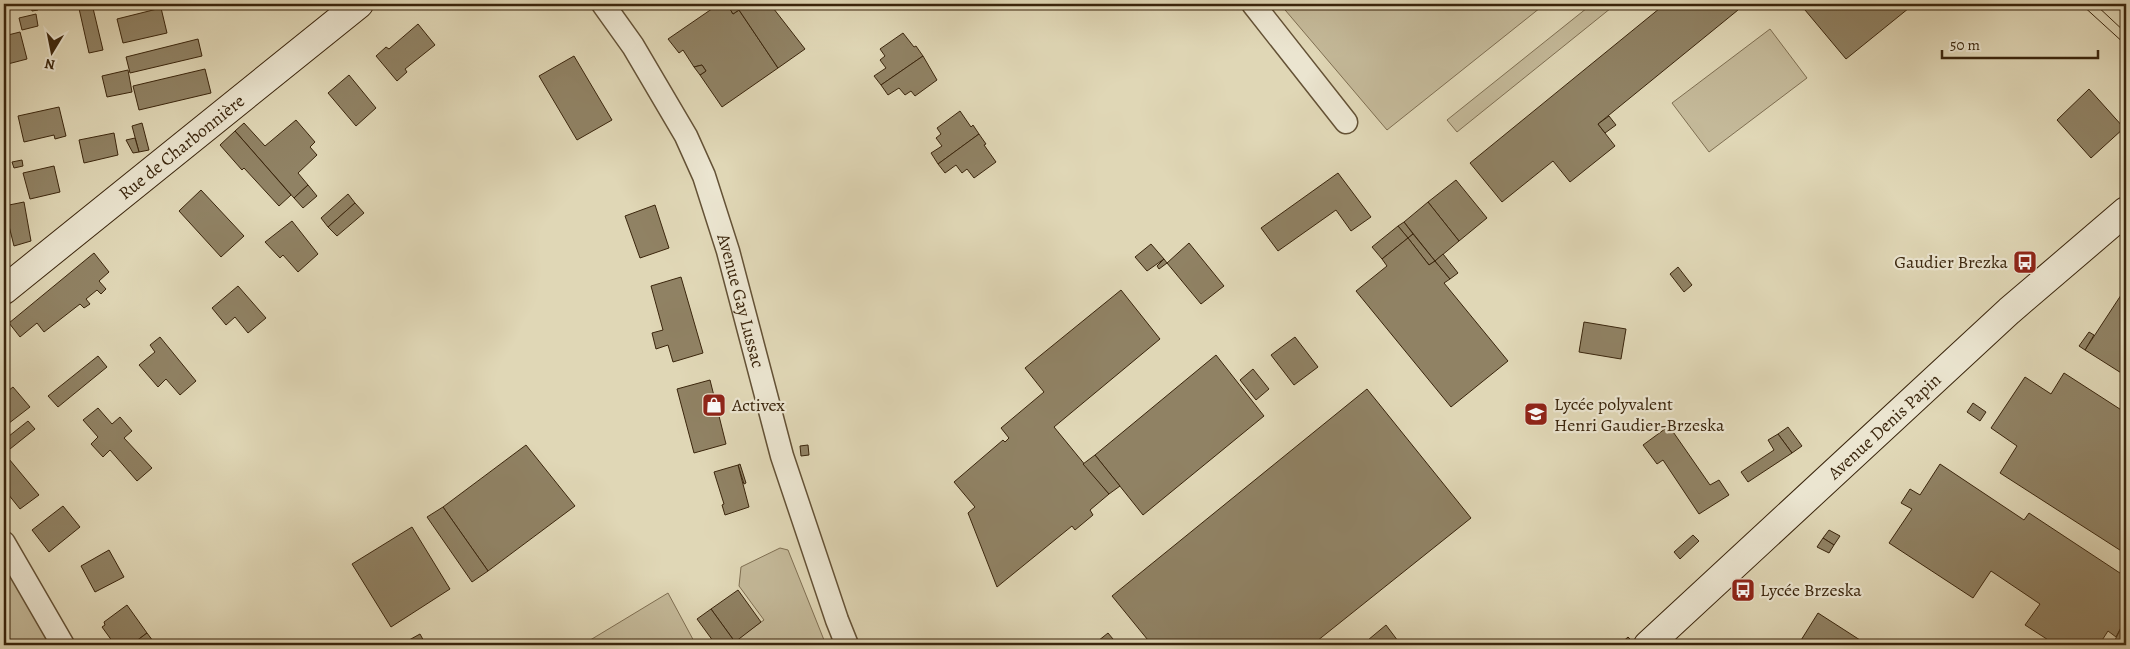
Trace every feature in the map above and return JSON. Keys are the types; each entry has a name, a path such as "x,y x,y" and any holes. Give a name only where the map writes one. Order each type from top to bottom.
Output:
{"main road":[{"name":"Rue de Charbonnière","path":"4,290 359,4"},
{"name":"Avenue Denis Papin","path":"1648,645 2009,310 2126,211"}],"street":[{"name":"Avenue Gay Lussac","path":"603,4 634,46 686,136 704,176 728,251 782,456 827,594 847,645"},
{"path":"1252,4 1346,122"},
{"path":"4,543 63,645"}],"shaded area":[{"path":"1280,4 1545,4 1387,130"},
{"path":"1592,4 1616,4 1457,132 1447,120"},
{"path":"1770,29 1807,78 1709,152 1672,103"},
{"path":"780,548 788,550 826,645 729,645 764,620 739,586 741,567"},
{"path":"4,566 51,645 4,645"},
{"path":"668,593 696,645 582,645"}],"building":[{"path":"30,4 37,4 38,10 32,11"},
{"path":"78,4 92,4 103,50 89,53"},
{"path":"92,4 102,4 103,7 93,9"},
{"path":"114,4 136,4 115,9"},
{"path":"719,4 727,4 733,14 739,10 778,68 722,107 700,75 706,71 702,65 694,67 683,50 679,53 668,39"},
{"path":"727,4 770,4 805,49 778,68 739,10 733,14"},
{"path":"1665,4 1733,4 1738,10 1598,124 1615,146 1570,182 1553,161 1502,202 1470,163"},
{"path":"1813,4 1914,4 1846,59 1805,10"},
{"path":"161,8 167,33 123,43 117,19"},
{"path":"36,14 38,26 22,30 19,18"},
{"path":"418,24 435,45 405,69 407,72 397,81 376,56 386,47 389,49"},
{"path":"20,32 27,59 4,65 4,36"},
{"path":"903,33 923,56 881,85 874,76 886,68 880,60 885,56 880,49"},
{"path":"198,39 202,56 130,73 126,57"},
{"path":"574,56 612,120 577,140 539,76"},
{"path":"923,56 937,80 915,96 911,91 905,95 899,88 888,95 881,85"},
{"path":"702,65 706,71 700,75 694,67"},
{"path":"205,69 211,93 139,110 133,86"},
{"path":"128,70 132,92 107,97 102,76"},
{"path":"349,75 376,108 356,126 328,93"},
{"path":"2089,89 2124,128 2091,158 2057,120"},
{"path":"59,107 66,136 55,139 54,135 24,142 18,116"},
{"path":"960,111 971,127 973,125 979,134 938,164 931,153 942,146 936,138 941,134 937,128"},
{"path":"1609,116 1616,125 1605,133 1598,124"},
{"path":"296,120 315,142 310,147 317,155 298,173 308,185 294,198 235,131 244,123 265,146"},
{"path":"142,123 149,150 139,152 132,126"},
{"path":"235,131 291,195 279,206 244,168 242,170 220,145"},
{"path":"114,133 118,155 84,163 79,140"},
{"path":"979,134 996,162 974,178 967,169 962,173 956,165 945,173 938,164"},
{"path":"135,138 139,152 133,153 126,140"},
{"path":"22,160 23,166 14,168 12,162"},
{"path":"54,166 60,192 30,199 23,173"},
{"path":"1338,173 1371,217 1351,231 1336,210 1278,251 1261,228"},
{"path":"1456,180 1487,218 1459,241 1428,202"},
{"path":"308,185 317,196 303,208 294,198"},
{"path":"201,190 244,236 221,257 179,211"},
{"path":"348,194 355,203 328,227 321,218"},
{"path":"24,202 31,241 14,246 4,206"},
{"path":"1428,202 1459,241 1435,261 1404,222"},
{"path":"355,203 364,213 337,236 328,227"},
{"path":"655,205 669,248 640,258 625,216"},
{"path":"292,221 318,254 298,272 283,255 280,258 265,242"},
{"path":"1404,222 1413,234 1408,238 1398,226"},
{"path":"1398,226 1408,238 1382,259 1372,247"},
{"path":"1413,234 1435,261 1429,265 1408,238"},
{"path":"1408,238 1429,265 1435,261 1450,279 1444,283 1508,361 1451,407 1356,291 1387,266 1382,259"},
{"path":"1189,243 1224,286 1201,304 1167,263"},
{"path":"1151,244 1164,259 1147,271 1135,257"},
{"path":"94,253 109,272 99,281 106,289 101,294 97,290 86,299 90,304 84,308 80,304 44,332 37,323 20,337 9,323"},
{"path":"1443,254 1458,273 1450,279 1435,261"},
{"path":"2028,258 2031,260 2021,269 2018,267"},
{"path":"1164,259 1167,263 1159,269 1157,266"},
{"path":"1678,267 1692,285 1684,292 1670,274"},
{"path":"681,277 703,353 673,362 668,345 656,349 652,333 663,330 651,286"},
{"path":"238,286 266,318 248,333 235,317 226,325 212,308"},
{"path":"1121,290 1160,339 1054,427 1109,494 1090,510 1093,515 1075,530 1072,526 997,587 968,513 975,507 954,482 1003,440 1005,442 1009,438 1001,428 1044,392 1025,368"},
{"path":"2126,290 2126,376 2085,350"},
{"path":"1584,322 1626,329 1621,359 1579,352"},
{"path":"2089,332 2094,335 2085,350 2079,346"},
{"path":"160,337 196,381 180,395 166,379 158,387 139,365 155,352 150,345"},
{"path":"1295,337 1318,367 1294,385 1271,355"},
{"path":"1216,355 1264,416 1143,515 1095,455"},
{"path":"98,356 107,367 58,407 48,396"},
{"path":"1253,369 1269,389 1256,400 1240,380"},
{"path":"2064,373 2126,413 2126,554 2000,473 2017,446 1991,428 2025,377 2051,394"},
{"path":"710,380 726,444 694,453 677,389"},
{"path":"13,387 30,407 4,427 4,394"},
{"path":"1367,389 1471,518 1312,645 1152,645 1112,596"},
{"path":"1973,403 1986,412 1980,421 1967,412"},
{"path":"98,408 112,424 120,417 132,431 124,438 152,468 137,481 110,450 103,457 91,444 98,437 83,420"},
{"path":"28,421 35,429 5,453 4,440"},
{"path":"1669,426 1710,485 1719,480 1729,495 1699,514 1663,460 1657,464 1643,445"},
{"path":"1788,427 1802,446 1792,453 1778,434"},
{"path":"1778,434 1792,453 1748,482 1741,472 1774,450 1768,440"},
{"path":"526,445 575,506 488,571 443,507"},
{"path":"808,445 809,455 801,456 800,446"},
{"path":"1095,455 1120,486 1109,494 1083,464"},
{"path":"9,459 39,495 20,509 4,489 4,463"},
{"path":"740,464 746,483 744,484 738,465"},
{"path":"1940,464 2024,520 2029,513 2126,577 2126,618 2116,637 2108,631 2099,645 2056,645 2025,625 2040,604 1991,571 1973,598 1889,543 1912,509 1901,503 1910,489 1920,495"},
{"path":"738,465 749,507 725,515 722,505 724,504 714,472"},
{"path":"63,506 80,527 49,552 32,530"},
{"path":"443,507 488,571 472,582 427,517"},
{"path":"412,527 450,589 391,627 352,564"},
{"path":"1829,530 1840,536 1834,545 1823,538"},
{"path":"1693,535 1699,541 1680,559 1674,552"},
{"path":"1823,538 1834,545 1829,553 1817,547"},
{"path":"109,550 124,577 95,592 81,566"},
{"path":"1746,584 1750,588 1740,598 1736,593"},
{"path":"738,590 761,622 735,642 711,609"},
{"path":"127,605 147,633 131,645 120,645 118,642 115,645 102,627 105,625 104,622"},
{"path":"711,609 735,642 730,645 716,645 697,619"},
{"path":"1818,613 1860,640 1857,645 1798,645"},
{"path":"2126,618 2126,645 2119,645 2114,642"},
{"path":"1386,625 1401,645 1362,645"},
{"path":"147,633 156,645 131,645"},
{"path":"1108,633 1118,645 1093,645"},
{"path":"420,634 426,645 400,645"},
{"path":"1628,637 1632,641 1627,645 1619,645"}],"tram line":[{"path":"2081,4 2126,45"},
{"path":"2095,4 2126,33"}],"place":[{"name":"Gaudier Brezka","path":"2025,262"},
{"name":"Activex","path":"714,405"},
{"name":"Lycée polyvalent Henri Gaudier-Brzeska","path":"1536,414"},
{"name":"Lycée Brzeska","path":"1743,590"}]}
